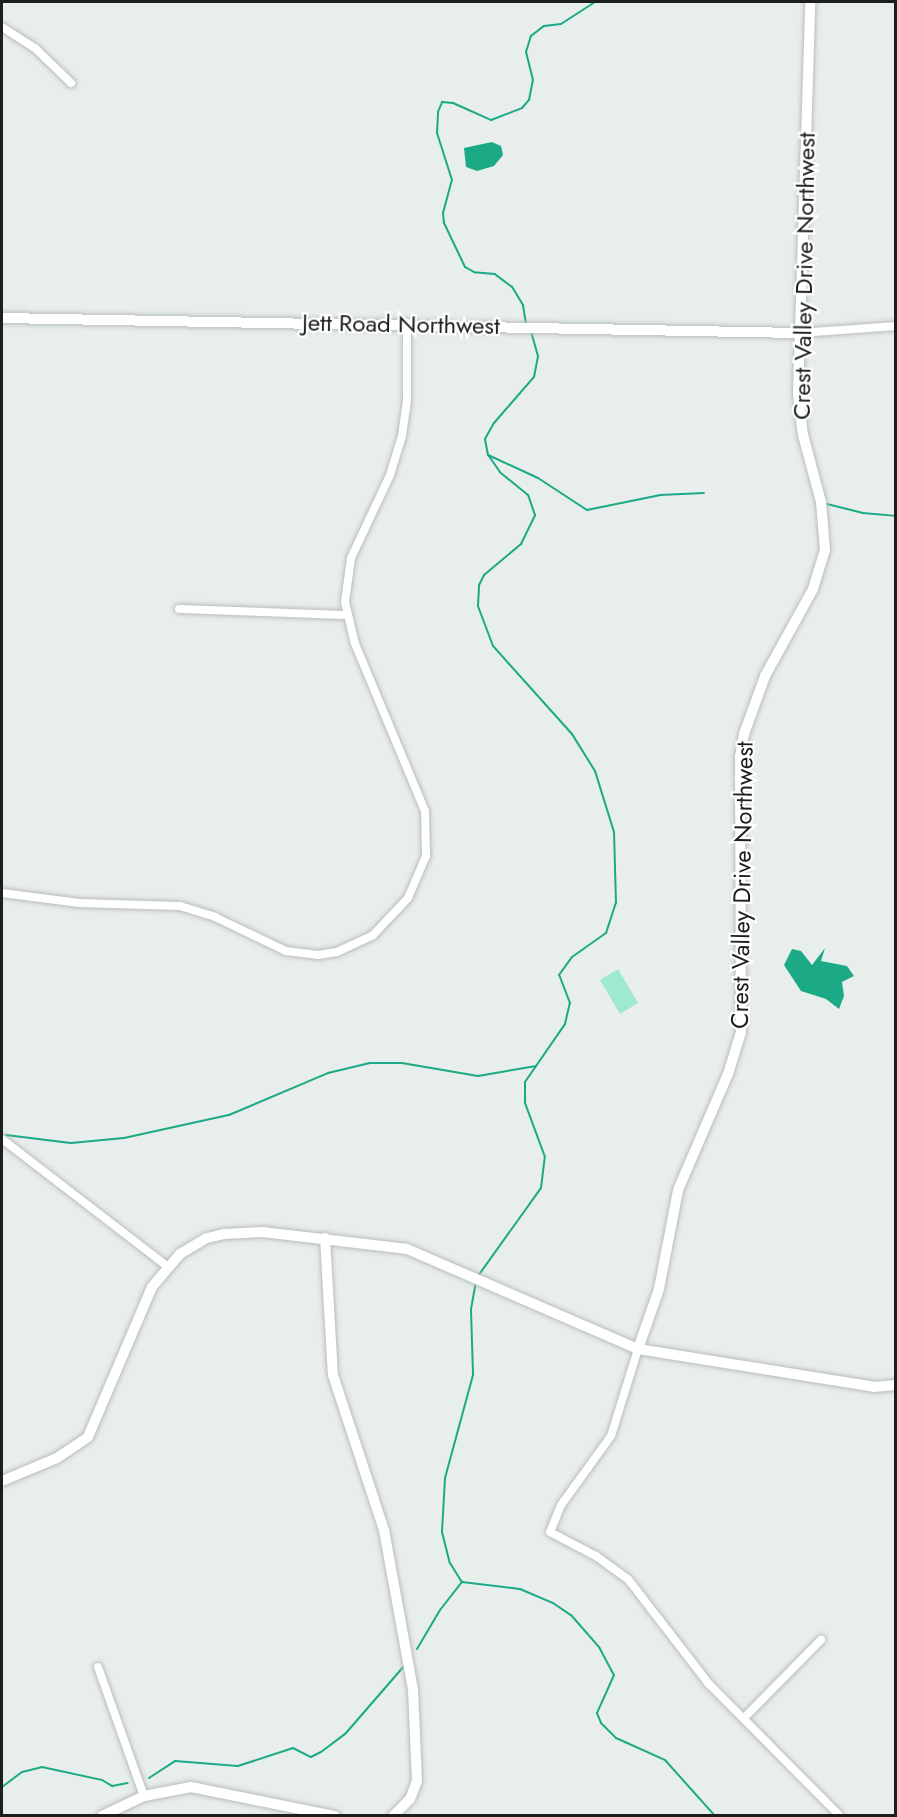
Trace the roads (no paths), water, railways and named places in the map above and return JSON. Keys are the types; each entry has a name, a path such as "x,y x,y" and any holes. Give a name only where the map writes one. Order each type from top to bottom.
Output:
{"street":[{"name":"Crest Valley Drive Northwest","path":"744,1718 678,1647 628,1579 596,1556 550,1532 561,1506 611,1436 659,1289 678,1190 728,1074 741,1032 740,757 744,734 765,676 813,589 825,550 821,499 799,413 810,2"},
{"path":"2,27 36,49 70,83"},
{"name":"Jett Road Northwest","path":"2,318 407,323 800,333"},
{"path":"2,893 79,903 180,906 215,917 271,945 300,954 337,952 373,935 397,912 416,883 426,855 427,827 421,797 355,644 346,615 345,586 351,558 390,476 402,436 407,323"},
{"path":"800,333 896,326"},
{"path":"179,609 346,615"},
{"path":"2,1139 168,1267"},
{"path":"2,1481 57,1458 88,1437 96,1424 140,1310 168,1267 193,1245 224,1234 263,1232 407,1249 469,1273 638,1349 865,1386 896,1385"},
{"path":"325,1238 333,1375 384,1530 413,1690 417,1781 410,1799 393,1815"},
{"path":"821,1640 744,1718 840,1815"},
{"path":"98,1667 144,1796"},
{"path":"102,1815 144,1796 177,1788 206,1788 334,1815"}],"waterway":[{"path":"526,324 523,305 512,287 495,274 474,272 465,267 444,223 443,213 452,180 437,133 438,112 442,102 453,103 491,120 522,108 529,100 533,80 526,52 531,36 544,26 561,24 595,2"},
{"path":"478,1276 541,1188 545,1157 525,1103 525,1082 565,1024 570,1003 559,975 572,957 606,933 616,903 614,832 595,771 572,734 493,646 478,606 479,585 484,575 521,544 535,515 528,495 500,472 488,455 485,439 494,423 534,377 538,356 531,331"},
{"path":"488,455 538,478 587,510 660,495 704,493"},
{"path":"827,504 863,513 896,516"},
{"path":"6,1135 71,1143 124,1138 229,1115 328,1073 370,1063 402,1063 478,1076 536,1066"},
{"path":"476,1281 471,1310 473,1375 445,1478 442,1532 450,1563 462,1582 520,1589 553,1603 571,1615 599,1647 614,1675 597,1713 601,1723 616,1738 665,1760 715,1816"},
{"path":"417,1649 440,1610 462,1582"},
{"path":"149,1778 175,1761 238,1766 293,1748 311,1757 346,1733 404,1666"},
{"path":"2,1787 22,1772 42,1767 102,1780 112,1786 128,1783"}]}
